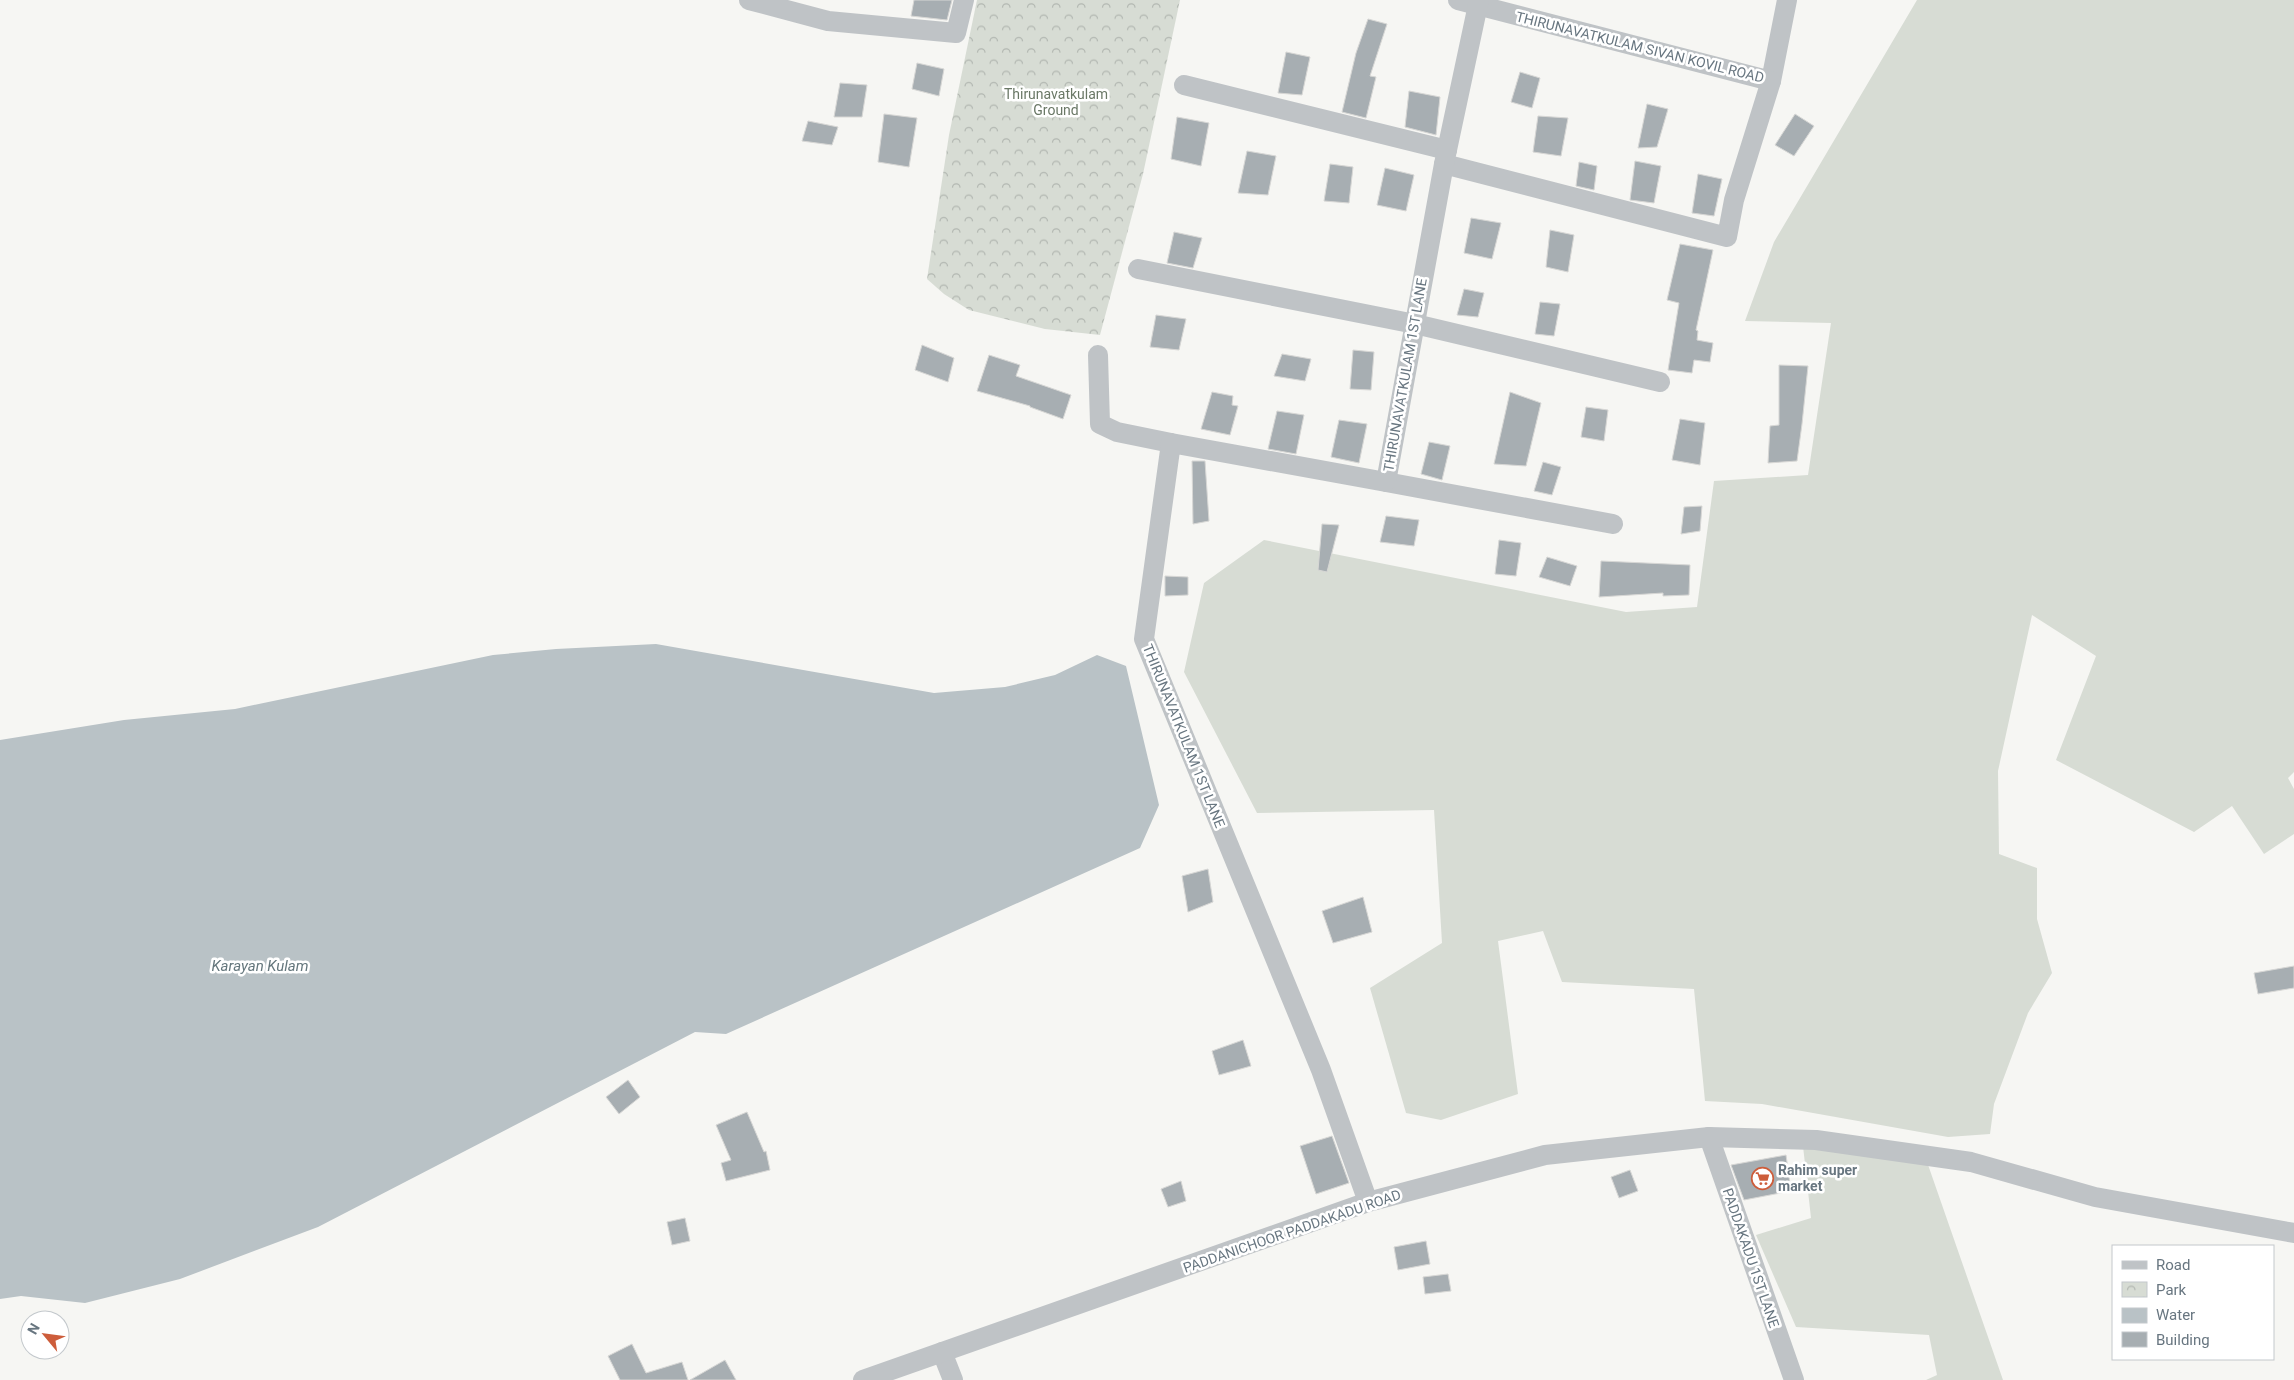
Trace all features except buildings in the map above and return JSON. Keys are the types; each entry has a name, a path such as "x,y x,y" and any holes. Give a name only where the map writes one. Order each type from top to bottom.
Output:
{"street":[{"path":"748,0 828,22 956,33 964,0"},
{"name":"THIRUNAVATKULAM SIVAN KOVIL ROAD","path":"1458,0 1478,3 1771,81 1786,0"},
{"name":"THIRUNAVATKULAM 1ST LANE","path":"1368,1202 1321,1070 1144,639 1171,443 1386,482 1446,157 1478,3"},
{"path":"1184,85 1727,236 1734,200 1771,81"},
{"path":"1138,269 1415,324 1660,382"},
{"path":"1098,355 1100,424 1117,432 1171,443"},
{"path":"1386,482 1613,524"},
{"name":"PADDANICHOOR PADDAKADU ROAD","path":"863,1380 1368,1202 1545,1155 1709,1137 1816,1140 1971,1162 2095,1197 2294,1233"},
{"name":"PADDAKADU 1ST LANE","path":"1709,1137 1794,1380"},
{"path":"942,1352 953,1380"}],"green space":[{"name":"Thirunavatkulam Ground","path":"977,0 1180,0 1143,174 1100,335 1045,329 969,310 944,294 927,279 949,135"},
{"path":"1917,0 2294,0 2294,772 2288,778 2294,789 2294,834 2264,854 2232,806 2194,832 2056,760 2096,656 2032,615 1998,771 1999,854 2037,868 2037,919 2052,973 2028,1013 1994,1104 1990,1134 1948,1137 1762,1104 1705,1101 1694,989 1562,982 1543,931 1498,941 1518,1094 1441,1120 1406,1113 1370,988 1442,943 1434,810 1257,813 1184,672 1204,583 1264,540 1626,612 1697,607 1714,481 1808,475 1831,323 1745,321 1774,242"},
{"path":"1803,1146 1926,1159 2003,1380 1926,1380 1937,1375 1929,1335 1796,1327 1756,1235 1811,1218"}],"water":[{"name":"Karayan Kulam","path":"656,644 934,693 1005,687 1055,675 1097,655 1126,666 1159,805 1140,848 726,1034 695,1032 318,1227 180,1279 85,1303 21,1296 0,1299 0,740 124,720 235,709 493,655 556,649"}],"place":[{"name":"Rahim super market","path":"1762,1178"}]}
